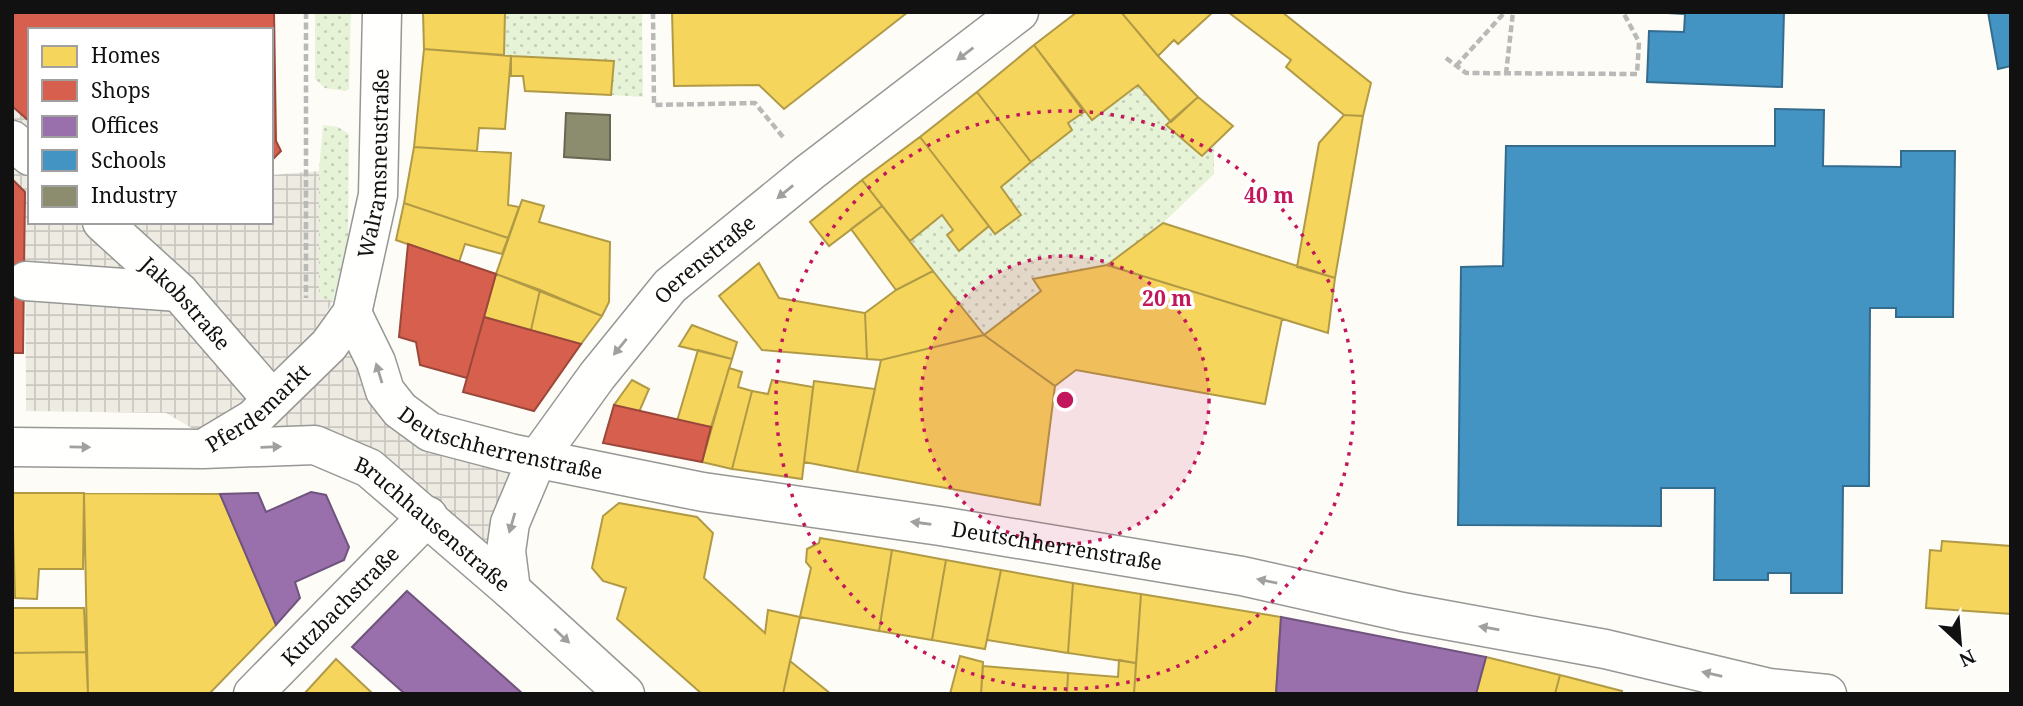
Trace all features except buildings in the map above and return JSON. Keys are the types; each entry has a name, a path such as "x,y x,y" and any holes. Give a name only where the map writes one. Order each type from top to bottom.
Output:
{"street":[{"name":"Walramsneustraße","path":"352,313 378,195 382,12"},
{"name":"Oerenstraße","path":"511,590 506,551 510,523 537,459 597,376 670,286 810,172 1019,12"},
{"path":"12,140 28,154"},
{"name":"Jakobstraße","path":"104,224 178,292 263,389"},
{"path":"26,281 178,292"},
{"name":"Pferdemarkt","path":"12,447 203,449 253,419 320,353 352,313"},
{"name":"Deutschherrenstraße","path":"352,313 376,362 385,391 400,410 430,432 537,459 703,492 940,526 1242,576 1402,612 1605,649 1769,688 1827,694"},
{"name":"Bruchhausenstraße","path":"203,449 315,445 369,468 511,590 613,690"},
{"name":"Kutzbachstraße","path":"253,694 428,516"}],"path":[{"path":"306,12 306,304 320,353"},
{"path":"653,12 654,104 755,103 810,172"},
{"path":"1456,66 1505,12"},
{"path":"1506,74 1513,12"},
{"path":"1446,58 1466,73 1637,74 1639,42 1623,12"}],"green space":[{"path":"315,12 351,12 349,89 346,91 325,88 315,79"},
{"path":"505,12 642,12 643,97 611,95 614,61 504,55"},
{"path":"1138,85 1171,122 1166,125 1201,155 1214,145 1214,174 1163,223 1107,265 1034,280 1041,291 984,335 910,241 942,215 953,230 947,236 959,251 989,226 995,234 1021,215 1001,187 1072,131 1068,123 1084,112 1092,120"},
{"path":"323,125 338,127 349,134 348,240 333,301 319,298 319,171"}],"shaded area":[{"path":"12,106 28,120 28,224 273,224 273,175 319,171 319,297 333,301 317,330 276,377 218,423 195,430 166,413 26,411 25,192 12,179"},
{"path":"352,313 385,391 537,459 511,590 369,468 203,449"}]}
